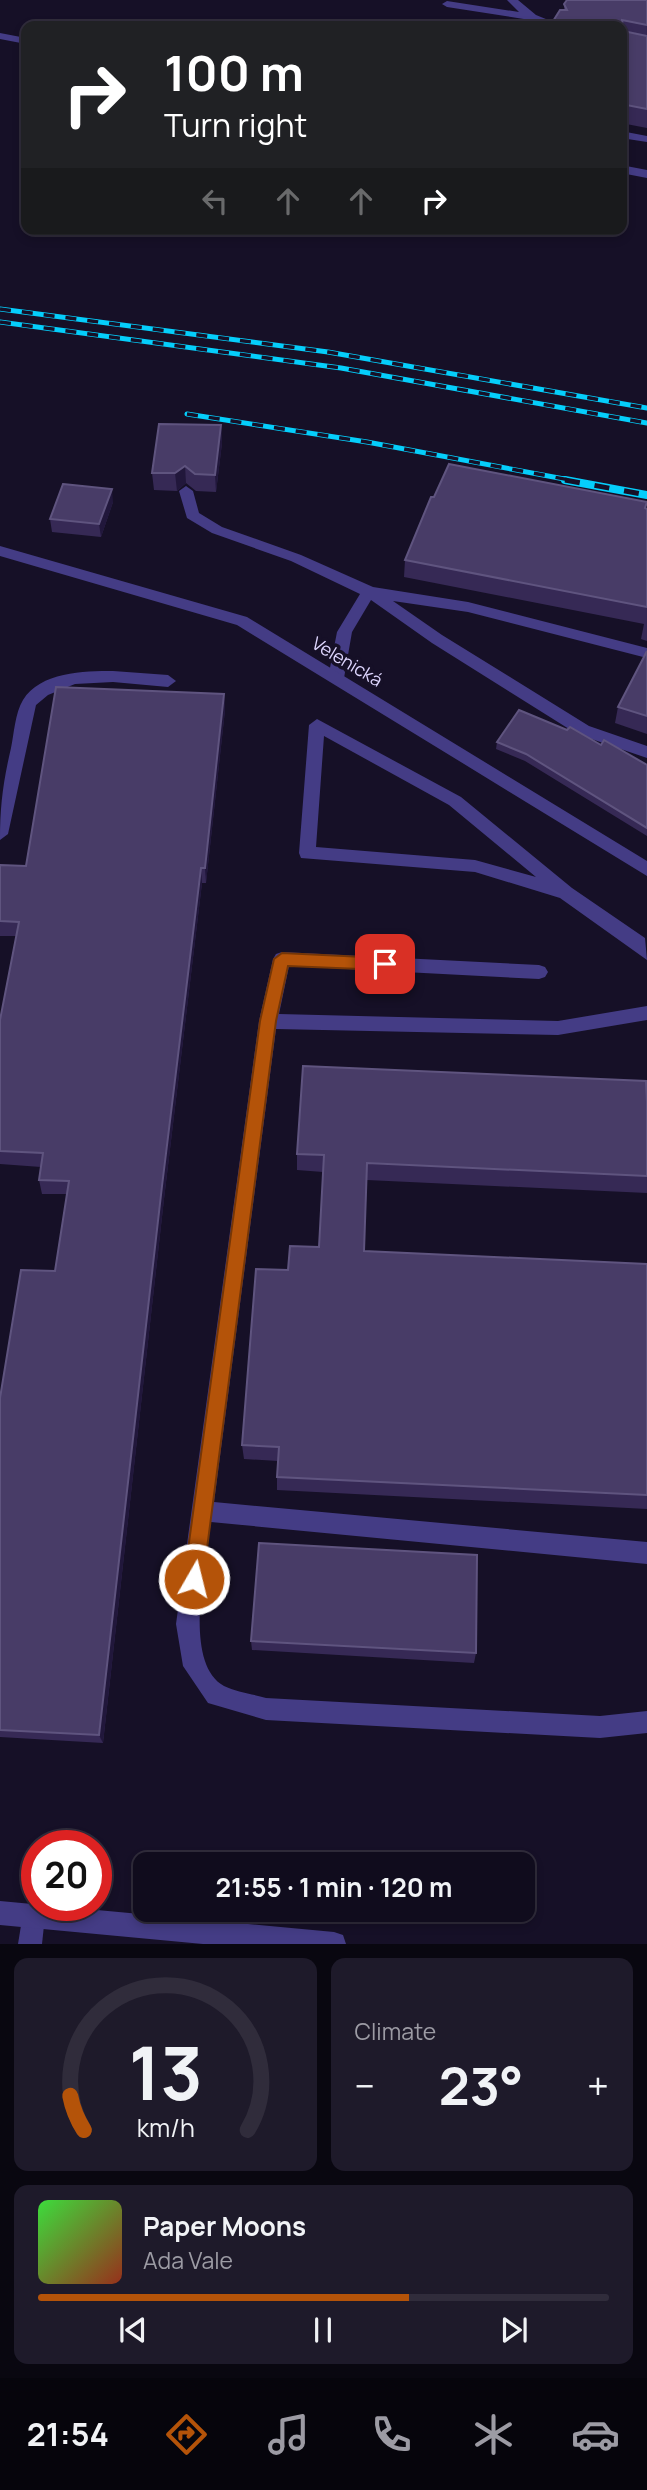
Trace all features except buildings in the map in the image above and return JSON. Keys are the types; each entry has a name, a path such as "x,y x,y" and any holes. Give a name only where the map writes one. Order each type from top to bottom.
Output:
{"street":[{"path":"512,0 532,17"},
{"path":"447,4 544,21"},
{"path":"0,36 21,40"},
{"path":"627,135 647,139"},
{"path":"627,170 647,174"},
{"path":"186,491 192,516 216,530 296,558 370,592 437,639 583,730 647,752"},
{"name":"Velenická","path":"0,551 242,621 647,869"},
{"path":"370,592 468,607 647,653"},
{"path":"336,678 341,639 349,616 370,592"},
{"path":"0,834 8,764 29,702 40,689 60,680 93,678 168,681"},
{"path":"566,893 475,866 307,853 317,725 455,801 566,893 639,943 647,953"},
{"path":"539,972 282,959 268,1021 187,1624 194,1666 216,1695 280,1710 600,1727 647,1722"},
{"path":"268,1021 558,1028 647,1013"},
{"path":"203,1511 647,1553"},
{"path":"0,1913 21,1915"},
{"path":"30,1944 32,1921"},
{"path":"82,1921 288,1942 334,1944"}],"railway":[{"path":"0,309 328,352 647,408"},
{"path":"0,322 341,368 647,423"},
{"path":"187,414 367,442 575,481"},
{"path":"565,480 647,495"}],"route":[{"path":"194,1579 268,1021 282,959 385,964"}]}
